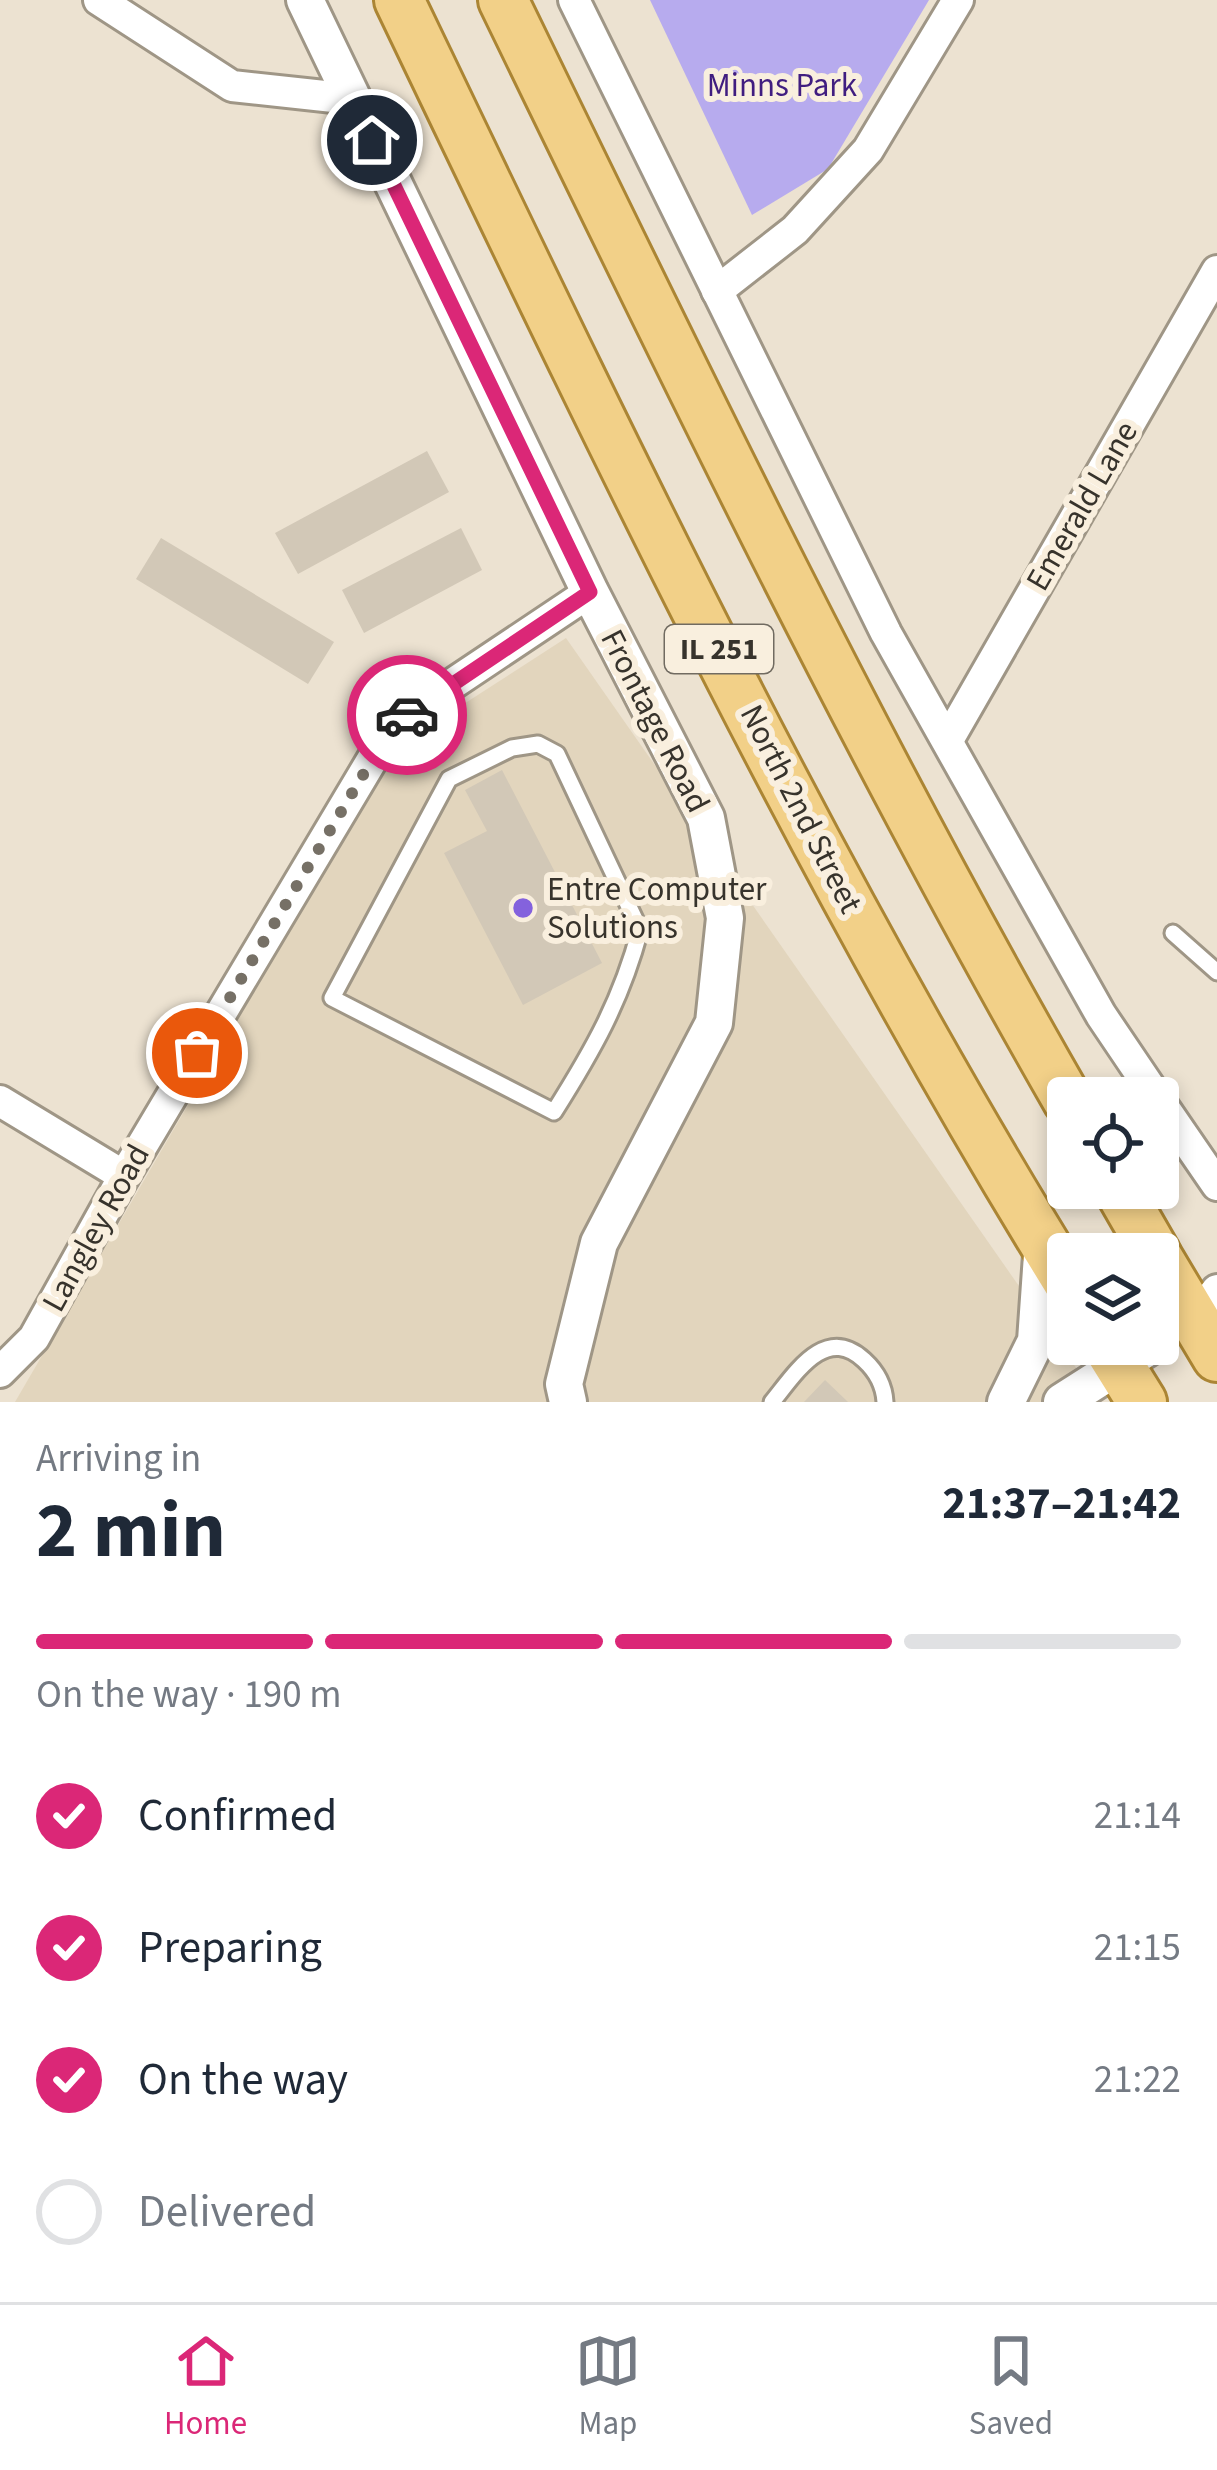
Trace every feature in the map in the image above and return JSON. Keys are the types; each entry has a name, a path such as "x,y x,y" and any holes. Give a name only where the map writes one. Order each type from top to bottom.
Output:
{"main road":[{"name":"North 2nd Street","path":"399,0 587,393 903,1007 1047,1249"},
{"name":"IL 251","path":"503,0 637,277 977,941 1054,1077"}],"street":[{"path":"99,0 232,86 352,99"},
{"name":"Frontage Road","path":"305,0 590,592 706,818 724,918 714,1023 599,1243 564,1384 568,1402"},
{"path":"574,0 886,633 1101,1016 1143,1077"},
{"path":"717,291 794,230 868,151 958,0"},
{"name":"Emerald Lane","path":"948,740 1217,272"},
{"name":"Langley Road","path":"0,1372 34,1338 124,1176 394,723 590,592"},
{"path":"0,1101 124,1176"},
{"path":"1179,1130 1217,1185"},
{"path":"1006,1402 1036,1341 1042,1241"},
{"path":"1062,1402 1128,1365"}],"lane":[{"path":"538,744 557,754 640,930 619,982 614,1015 554,1112 332,998 413,846 449,779 512,748 538,744"},
{"path":"1173,933 1217,972"},
{"path":"772,1402 812,1354 832,1346 855,1352 875,1370 886,1402"}],"shaded area":[{"path":"566,638 1047,1326 1047,1365 1074,1365 1100,1402 15,1402 373,787 411,738"}],"green space":[{"name":"Minns Park","path":"650,0 929,0 828,169 752,215"}],"building":[{"path":"427,451 449,492 298,574 275,533"},
{"path":"461,528 482,570 364,633 342,590"},
{"path":"161,538 334,642 308,684 136,579"},
{"name":"Entre Computer Solutions","path":"502,770 602,963 523,1005 444,853 487,831 465,790"},
{"path":"825,1380 848,1402 804,1402"}],"way so far":[{"path":"197,1053 394,723 407,715"}],"place":[{"name":"Entre Computer Solutions","path":"523,908"}],"route":[{"path":"372,140 590,592 407,715"}]}
